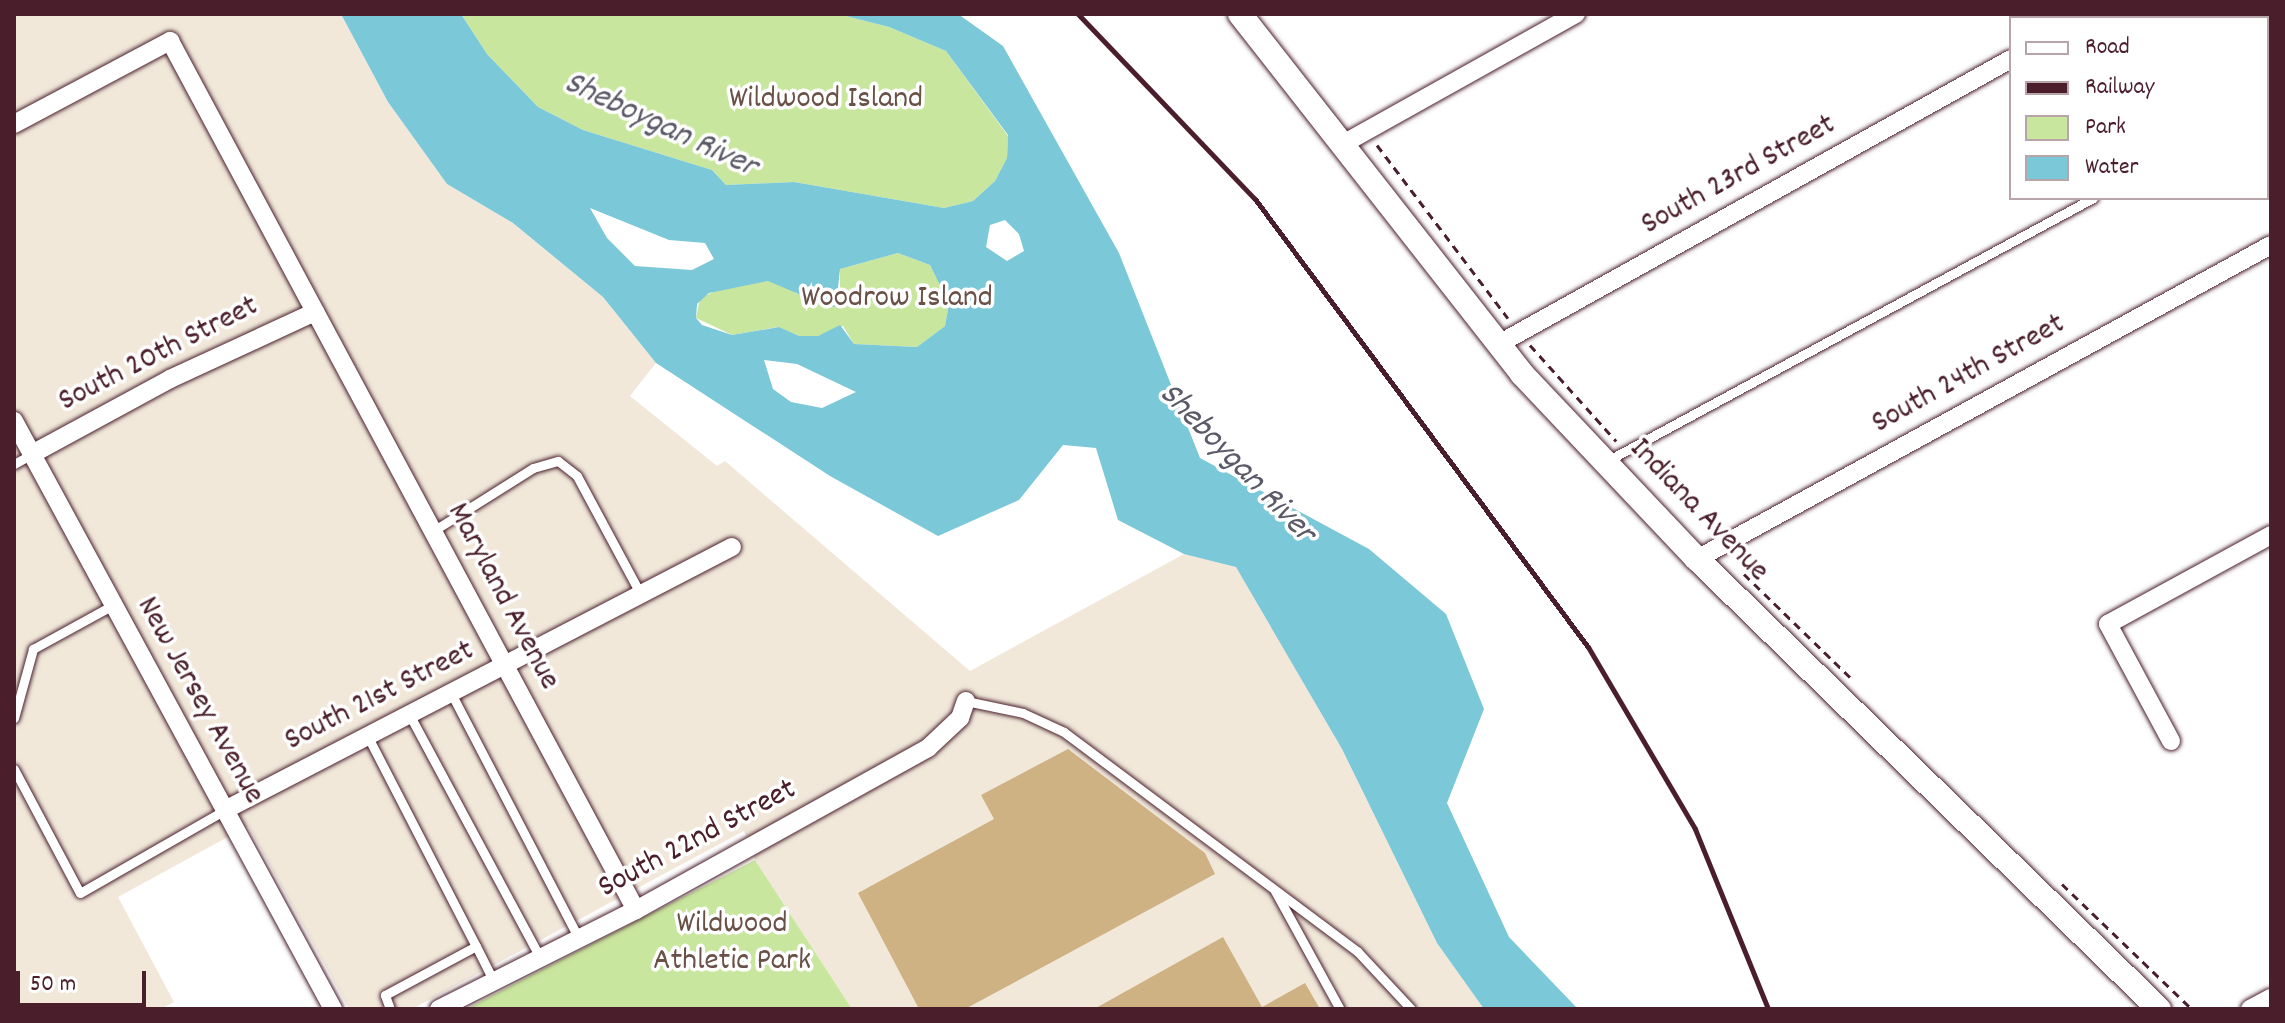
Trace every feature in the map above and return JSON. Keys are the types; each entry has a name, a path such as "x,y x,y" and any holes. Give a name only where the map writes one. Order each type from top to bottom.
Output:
{"main road":[{"name":"Indiana Avenue","path":"1240,14 1497,345 1615,456 1697,559 2159,1009"}],"street":[{"path":"1343,144 1576,14"},
{"name":"Maryland Avenue","path":"14,124 170,41 636,910"},
{"name":"South 23rd Street","path":"1497,345 2009,60"},
{"name":"South 24th Street","path":"1697,559 2271,245"},
{"name":"South 20th Street","path":"32,454 170,379 315,312"},
{"name":"New Jersey Avenue","path":"14,421 333,1009"},
{"path":"2171,741 2108,624 2271,535"},
{"name":"South 21st Street","path":"225,810 732,547"},
{"name":"South 22nd Street","path":"439,1009 636,910 928,748 955,725 966,701"},
{"path":"2250,1009 2271,998"}],"lane":[{"path":"1615,456 2089,200"},
{"path":"14,464 32,454"},
{"path":"433,531 533,468 558,461 577,476 641,595"},
{"path":"14,718 33,649 113,605"},
{"path":"451,693 578,937"},
{"path":"966,701 1023,713 1064,732 1357,951 1411,1009"},
{"path":"409,714 540,957"},
{"path":"368,737 494,982"},
{"path":"14,769 80,893 225,810"},
{"path":"1273,888 1340,1009"},
{"path":"390,1009 385,995 476,946"}],"path":[{"path":"1366,131 1615,456"},
{"path":"1742,572 1862,689"},
{"path":"2057,878 2192,1009"}],"shaded area":[{"path":"14,14 341,14 388,102 447,184 513,223 603,297 656,363 630,396 717,466 725,461 970,671 1184,554 1236,566 1342,749 1437,943 1484,1009 852,1009 755,860 744,831 412,1009 349,1009 248,826 118,897 174,1002 161,1009 14,1009"}],"green space":[{"name":"Wildwood Island","path":"461,14 838,14 889,27 946,51 1008,136 1007,158 995,181 973,201 944,208 794,182 726,185 712,170 583,130 538,107 487,54"},
{"name":"Woodrow Island","path":"898,253 930,265 949,304 945,326 917,347 854,344 843,326 818,336 799,336 778,327 732,335 696,318 700,298 722,288 768,281 783,283 797,294 805,285 840,292 840,269"},
{"name":"Wildwood Athletic Park","path":"755,860 852,1009 466,1009"}],"water":[{"path":"341,14 461,14 487,54 538,107 583,130 712,170 726,185 794,182 944,208 973,201 995,181 1007,158 1008,135 946,51 889,27 838,14 958,14 1003,46 1119,253 1200,458 1369,549 1446,614 1484,709 1447,803 1509,937 1578,1009 1484,1009 1437,943 1342,749 1236,567 1184,554 1118,520 1096,448 1063,445 1019,500 938,536 830,476 656,363 603,297 513,223 447,184 388,102","holes":["590,208 669,240 705,243 714,259 692,270 635,266 607,238","1005,220 1019,234 1024,251 1007,261 986,247 990,225","898,253 930,265 949,304 945,326 917,347 854,344 840,325 818,336 799,336 779,327 732,335 702,325 696,318 697,304 709,293 768,281 801,295 805,285 824,305 836,307 840,269","764,360 797,364 856,392 822,408 791,402 773,389"]}],"building":[{"path":"1068,749 1205,853 1215,874 965,1009 919,1009 858,893 994,819 981,795"},
{"path":"1223,937 1262,1007 1305,983 1320,1009 1094,1009"}],"railway":[{"path":"1078,14 1255,199 1588,647 1695,829 1768,1009"}],"water label":[{"name":"Sheboygan River","path":"660,126"},
{"name":"Sheboygan River","path":"1236,464"}]}
